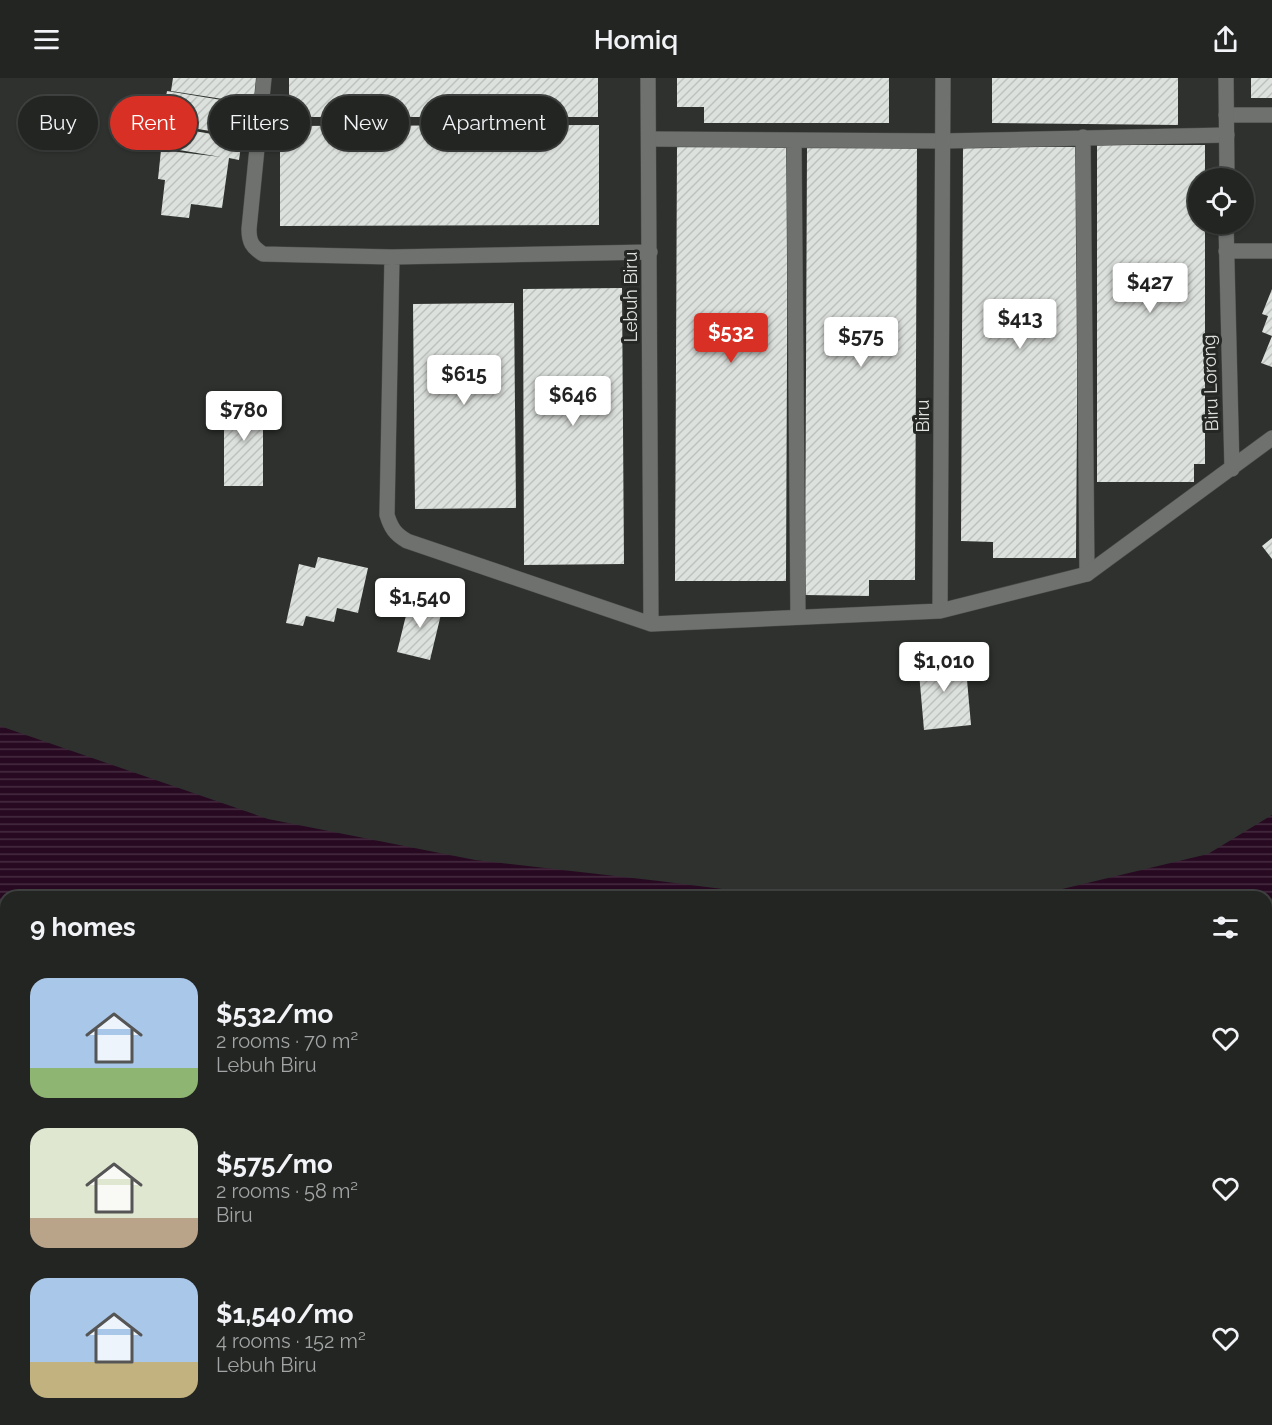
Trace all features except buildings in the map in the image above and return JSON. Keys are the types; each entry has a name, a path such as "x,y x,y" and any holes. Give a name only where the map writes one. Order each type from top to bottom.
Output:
{"street":[{"path":"264,78 249,229 249,239 254,249 263,254 392,257 650,252"},
{"name":"Lebuh Biru","path":"648,78 651,624"},
{"name":"Biru","path":"940,611 943,78"},
{"path":"1226,78 1227,168"},
{"path":"1227,115 1272,115"},
{"path":"649,139 943,141 1227,135"},
{"path":"1083,137 1087,574"},
{"path":"794,140 798,617"},
{"name":"Biru Lorong","path":"1226,234 1232,469"},
{"path":"1226,251 1272,251"},
{"path":"392,257 387,514 390,526 396,534 407,541 651,624 940,611 1087,574 1272,438"}],"shaded area":[{"path":"0,726 268,819 475,860 738,891 0,891"},
{"path":"1272,815 1272,891 1054,891 1208,854"}]}
